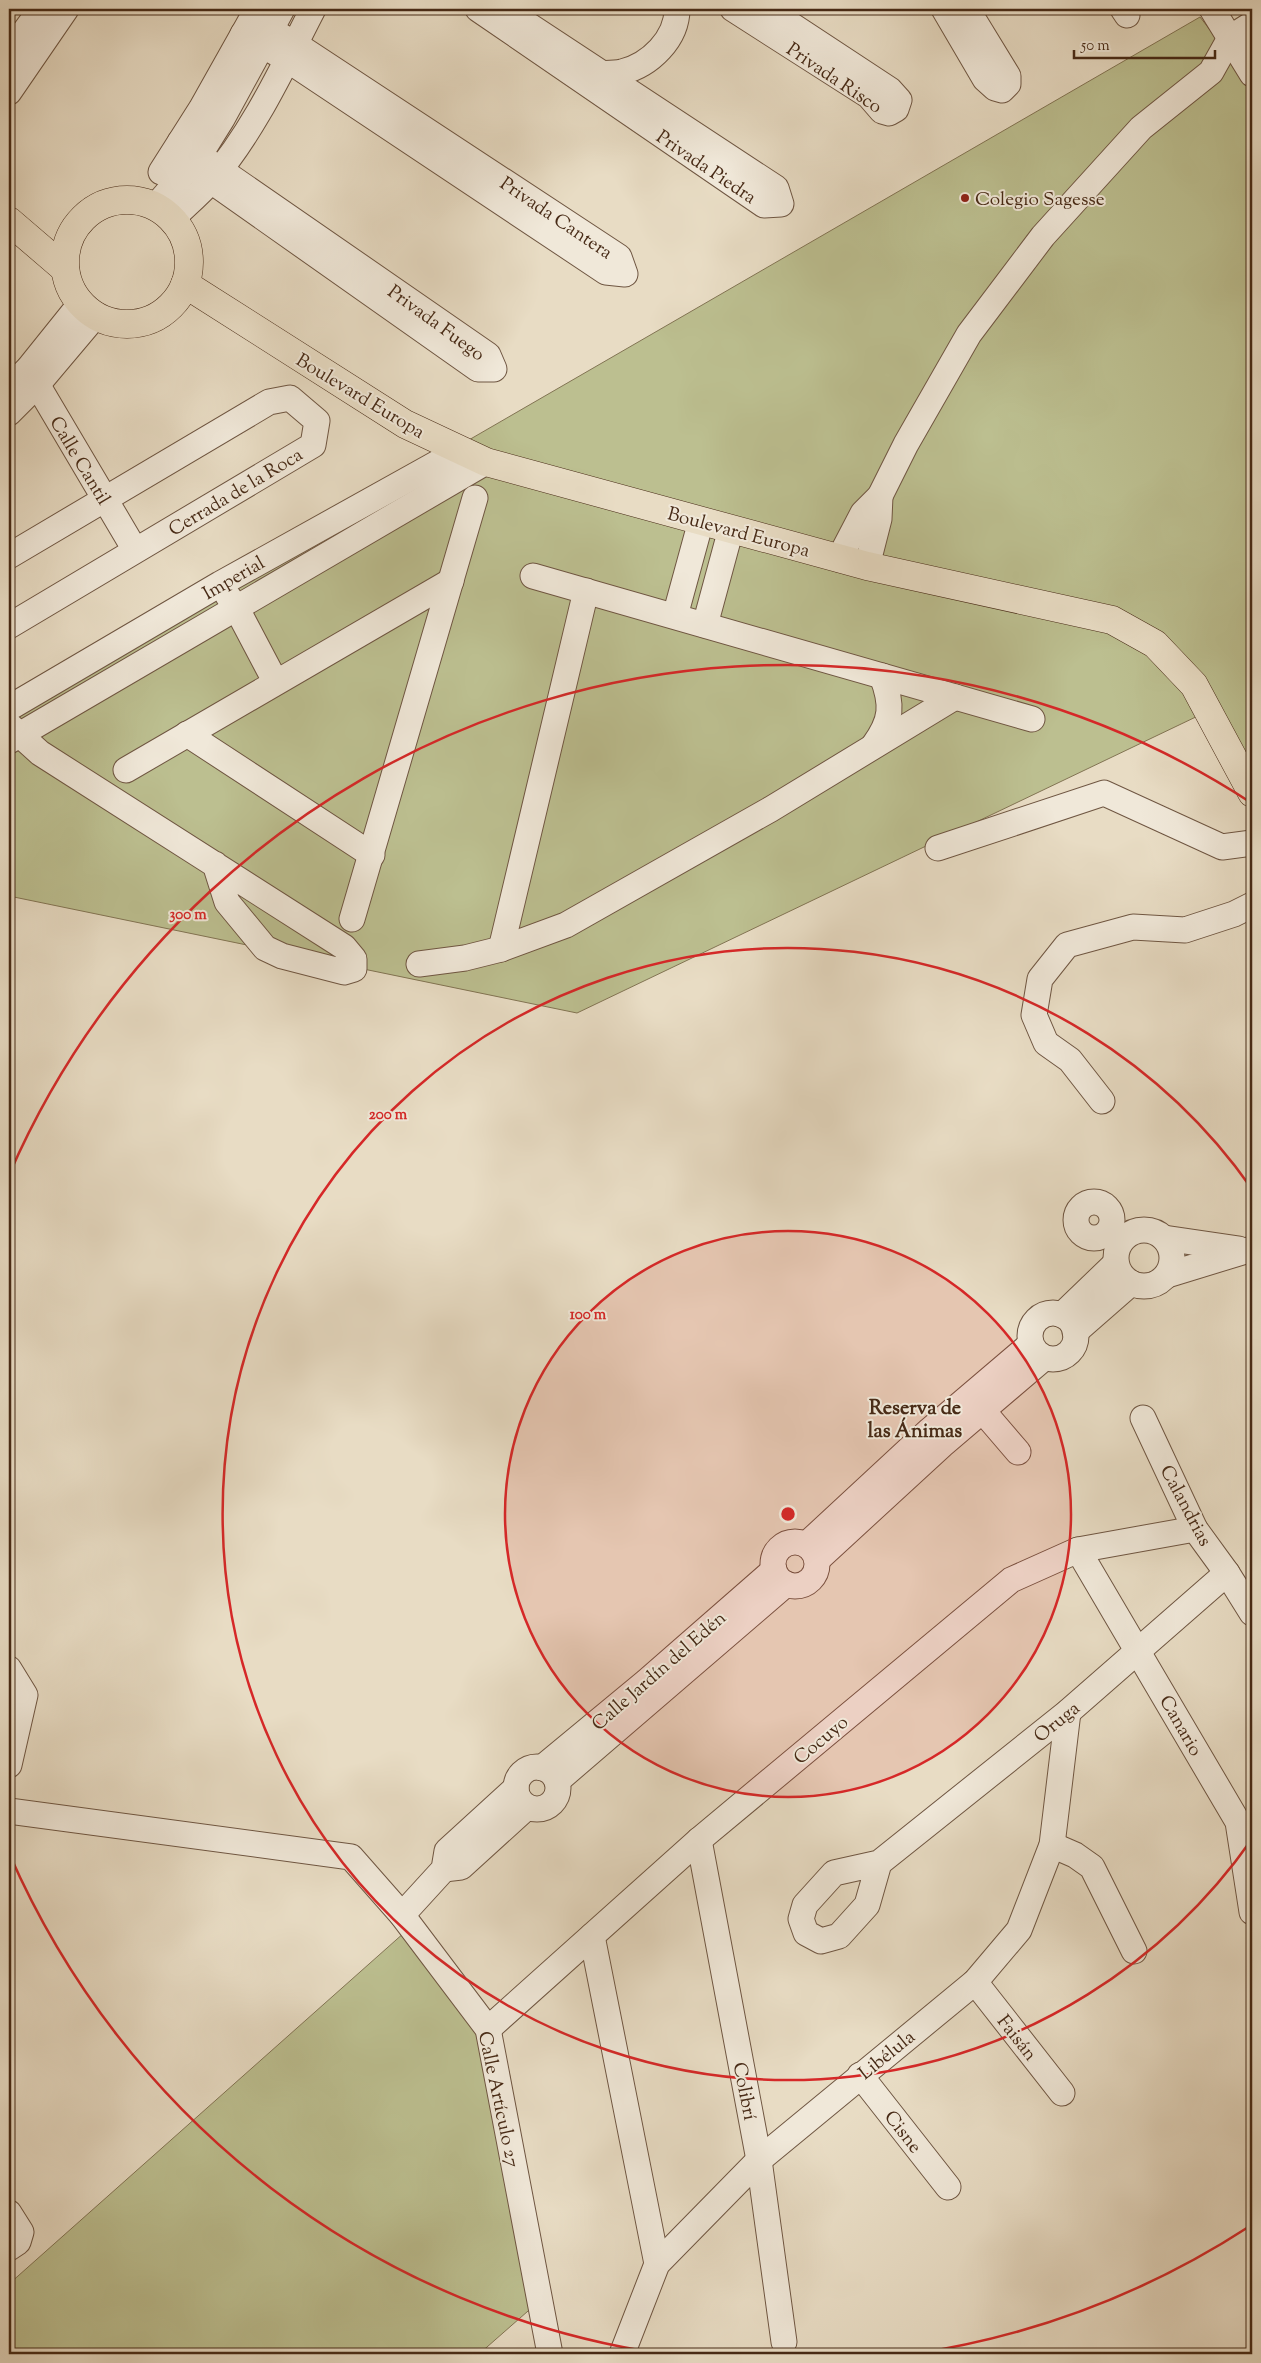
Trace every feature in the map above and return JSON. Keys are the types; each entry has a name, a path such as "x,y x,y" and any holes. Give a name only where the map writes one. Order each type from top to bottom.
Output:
{"main road":[{"path":"118,200 137,201 164,213 182,233 188,250 189,267 185,284 174,303 158,316 137,323 116,323 88,309 71,287 66,269 66,250 72,232 84,217 100,206 118,200"},
{"path":"9,221 72,232"},
{"path":"9,221 66,269"},
{"name":"Boulevard Europa","path":"185,284 357,396 405,424 459,451 486,462 867,566 1112,620 1155,644 1194,685 1252,793"}],"street":[{"path":"9,92 18,47 41,9"},
{"path":"18,47 66,9"},
{"path":"190,163 244,134 291,52 313,9"},
{"name":"Privada Piedra","path":"478,9 575,76 682,138 602,74 504,9"},
{"path":"536,9 541,33 551,58"},
{"path":"575,76 621,72 641,65 658,52 671,34 677,9"},
{"name":"Privada Risco","path":"733,9 773,20"},
{"path":"944,9 985,79 995,88 1002,90 1008,84 1008,76 967,9"},
{"path":"1211,72 1251,69 1212,9"},
{"path":"164,213 261,24"},
{"name":"Privada Cantera","path":"261,24 291,52 512,199"},
{"path":"839,558 863,513 880,496 906,444 969,334 1043,236 1141,128 1211,72 1230,38 1252,24"},
{"name":"Privada Fuego","path":"190,163 488,355 494,369 478,369 315,245"},
{"path":"9,412 32,377 88,309"},
{"path":"9,387 32,377"},
{"name":"Calle Cantil","path":"32,377 135,550"},
{"name":"Cerrada de la Roca","path":"9,556 269,402 290,398 317,421 313,445 9,626"},
{"name":"Imperial","path":"9,708 220,584 459,451"},
{"path":"215,864 227,902 265,948 282,956 344,972 354,970 354,958 344,947 215,864 40,753 13,733 237,609 486,462"},
{"path":"867,566 879,519 880,496"},
{"path":"352,919 475,498"},
{"path":"675,616 701,521"},
{"path":"705,625 731,529"},
{"path":"533,576 1032,718"},
{"path":"126,770 451,581"},
{"path":"220,584 237,609 275,682"},
{"path":"501,949 586,591"},
{"path":"874,745 884,730 890,712 888,694 882,676"},
{"path":"419,964 465,958 501,949 566,926 771,809 955,696"},
{"path":"188,734 372,855"},
{"path":"938,848 1104,793 1222,847 1252,843"},
{"path":"1102,1101 1070,1060 1046,1043 1034,1015 1040,980 1068,945 1133,927 1185,930 1234,914 1252,905"},
{"path":"1069,1323 1047,1314 1040,1317 1031,1329 1037,1351 1051,1359 1065,1356 1074,1346 1069,1323 1113,1247 1132,1233 1140,1230 1157,1233 1164,1238 1171,1252 1172,1260 1167,1275"},
{"path":"1164,1238 1249,1249"},
{"path":"1113,1247 1119,1272 1131,1283 1142,1286 1151,1285 1167,1275 1249,1249"},
{"path":"1069,1323 1131,1283"},
{"path":"936,1437 982,1410 1037,1351"},
{"path":"812,1552 936,1437 1037,1351"},
{"path":"982,1410 1018,1452"},
{"name":"Calandrias","path":"1143,1418 1195,1529 1227,1573 1252,1613"},
{"name":"Cocuyo","path":"488,2029 700,1840 1011,1580 1078,1550 1195,1529"},
{"path":"792,1541 812,1552 816,1574 812,1579 800,1586 780,1577 773,1562 778,1548 792,1541"},
{"name":"Canario","path":"1078,1550 1238,1822 1252,1912"},
{"name":"Oruga","path":"879,1863 1068,1712 1227,1573"},
{"name":"Calle Jardín del Edén","path":"549,1774 651,1689 780,1577"},
{"path":"9,1669 25,1695 9,1765"},
{"name":"Libélula","path":"622,2354 657,2264 759,2160 975,1982 1019,1930 1052,1845 1068,1712"},
{"path":"402,1915 444,1869 460,1867 521,1797 519,1776 524,1771 536,1767 549,1774 558,1788 553,1802 541,1809 521,1797"},
{"name":"Calle Artículo 27","path":"9,1811 351,1857 402,1915 488,2029 550,2354"},
{"name":"Colibrí","path":"700,1840 759,2160 784,2342"},
{"path":"1052,1845 1075,1855 1092,1867 1134,1951"},
{"path":"592,1936 657,2264"},
{"name":"Faisán","path":"975,1982 1062,2092"},
{"name":"Cisne","path":"860,2075 948,2187"},
{"path":"9,2214 21,2232 21,2237 9,2248"}],"green space":[{"path":"1200,17 1252,84 1252,787 1202,714 577,1013 9,896 9,706"},
{"path":"405,1932 509,2071 544,2297 479,2354 9,2354 9,2284"}],"place":[{"name":"Colegio Sagesse","path":"965,198"}],"district":[{"name":"Reserva de las Ánimas","path":"915,1418"}]}
